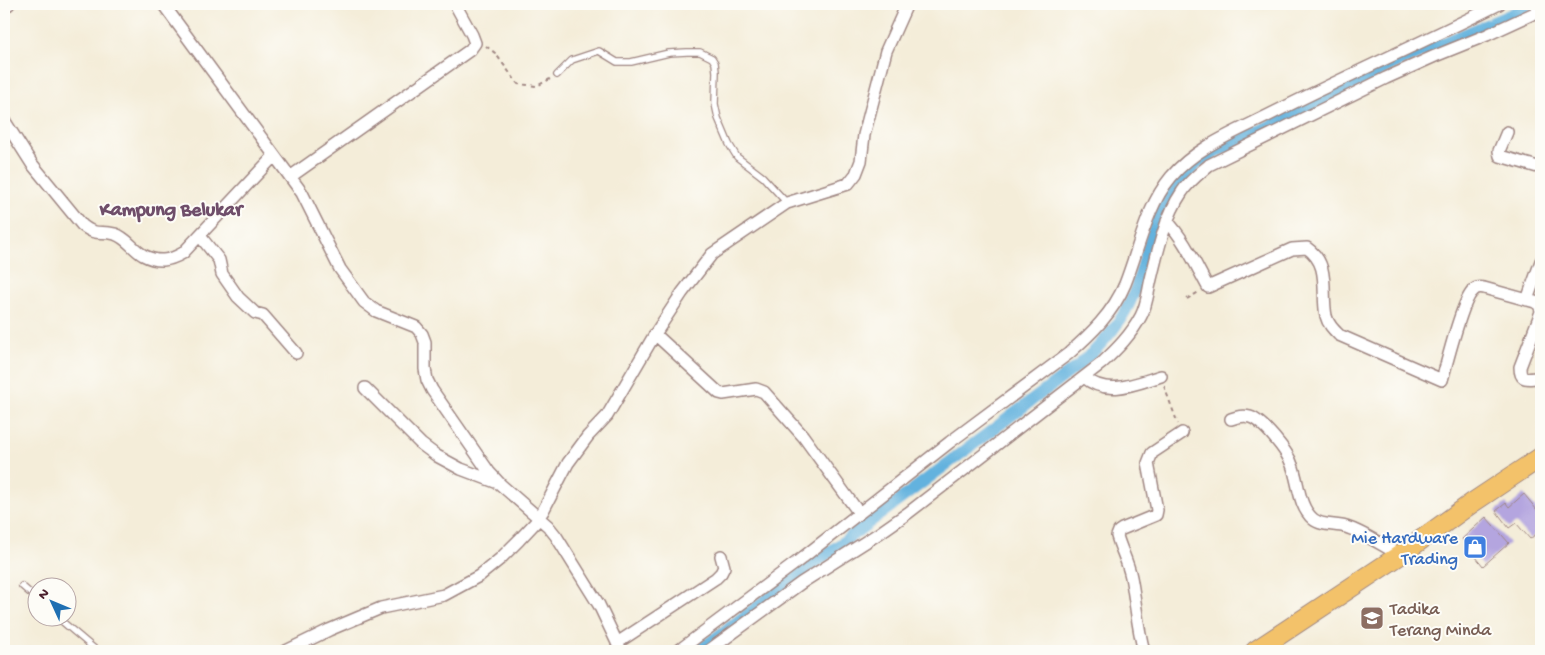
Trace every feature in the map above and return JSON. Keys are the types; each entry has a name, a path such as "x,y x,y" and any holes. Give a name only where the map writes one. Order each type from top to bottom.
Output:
{"main road":[{"path":"1255,651 1273,646 1472,503 1541,456"}],"street":[{"path":"4,8 9,4"},
{"path":"163,4 302,193 340,269 364,302 376,311 416,327 422,334 425,342 427,380 479,458 501,485 548,526 556,536 599,605 619,647 721,574 724,568 721,556"},
{"path":"290,177 470,50 475,43 455,4"},
{"path":"286,651 381,608 444,595 479,576 524,534 537,516 544,511 568,463 588,436 607,416 655,334 682,293 712,254 787,203 848,184 856,174 861,161 864,135 886,51 906,4"},
{"path":"678,651 1068,354 1088,336 1105,318 1124,286 1154,204 1171,178 1192,156 1227,146 1477,17 1498,4"},
{"path":"708,651 801,583 908,513 1119,348 1142,314 1167,221 1182,192 1227,146 1281,119 1394,75 1485,33 1541,10"},
{"path":"1477,17 1485,33"},
{"path":"4,120 47,184 82,225 90,232 114,234 130,242 142,254 163,261 183,253 274,156"},
{"path":"1507,132 1499,151 1500,156 1541,168"},
{"path":"1167,221 1178,232 1208,287 1292,249 1307,248 1315,253 1320,262 1324,275 1326,316 1330,326 1338,335 1442,380 1462,312 1473,291 1478,288 1484,288 1536,302 1541,311 1520,366 1520,372 1525,378 1541,378"},
{"path":"200,236 219,260 222,274 238,297 255,313 263,315 296,353"},
{"path":"1527,300 1541,261"},
{"path":"655,334 719,393 756,389 764,392 804,436 859,513"},
{"path":"1084,377 1091,383 1113,388 1129,386 1161,376"},
{"path":"365,388 421,444 437,456 461,469 501,485"},
{"path":"1231,419 1242,416 1250,417 1269,432 1292,464 1303,504 1313,519 1322,523 1346,527 1400,555"},
{"path":"1144,651 1139,635 1131,576 1117,536 1122,529 1156,515 1157,510 1148,463 1152,453 1182,432"}],"lane":[{"path":"557,75 572,60 599,51 616,62 631,62 668,53 700,52 712,58 716,82 715,104 718,118 729,144 737,157 762,177 787,203"},
{"path":"22,586 28,591"},
{"path":"70,628 97,651"}],"path":[{"path":"475,43 487,46 518,84 537,86 557,75"},
{"path":"1161,376 1182,432"}],"building":[{"path":"1524,494 1541,515 1541,530 1530,539 1516,523 1509,528 1496,511 1506,503 1509,507"},
{"path":"1486,517 1509,543 1483,566 1462,539"}],"waterway":[{"path":"698,651 1079,365 1096,350 1117,324 1133,295 1162,208 1179,182 1201,160 1394,64 1512,14 1530,4"}],"place":[{"name":"Mie Hardware Trading","path":"1475,547"},
{"name":"Tadika Terang Minda","path":"1372,618"}],"district":[{"name":"Kampung Belukar","path":"171,208"}]}
